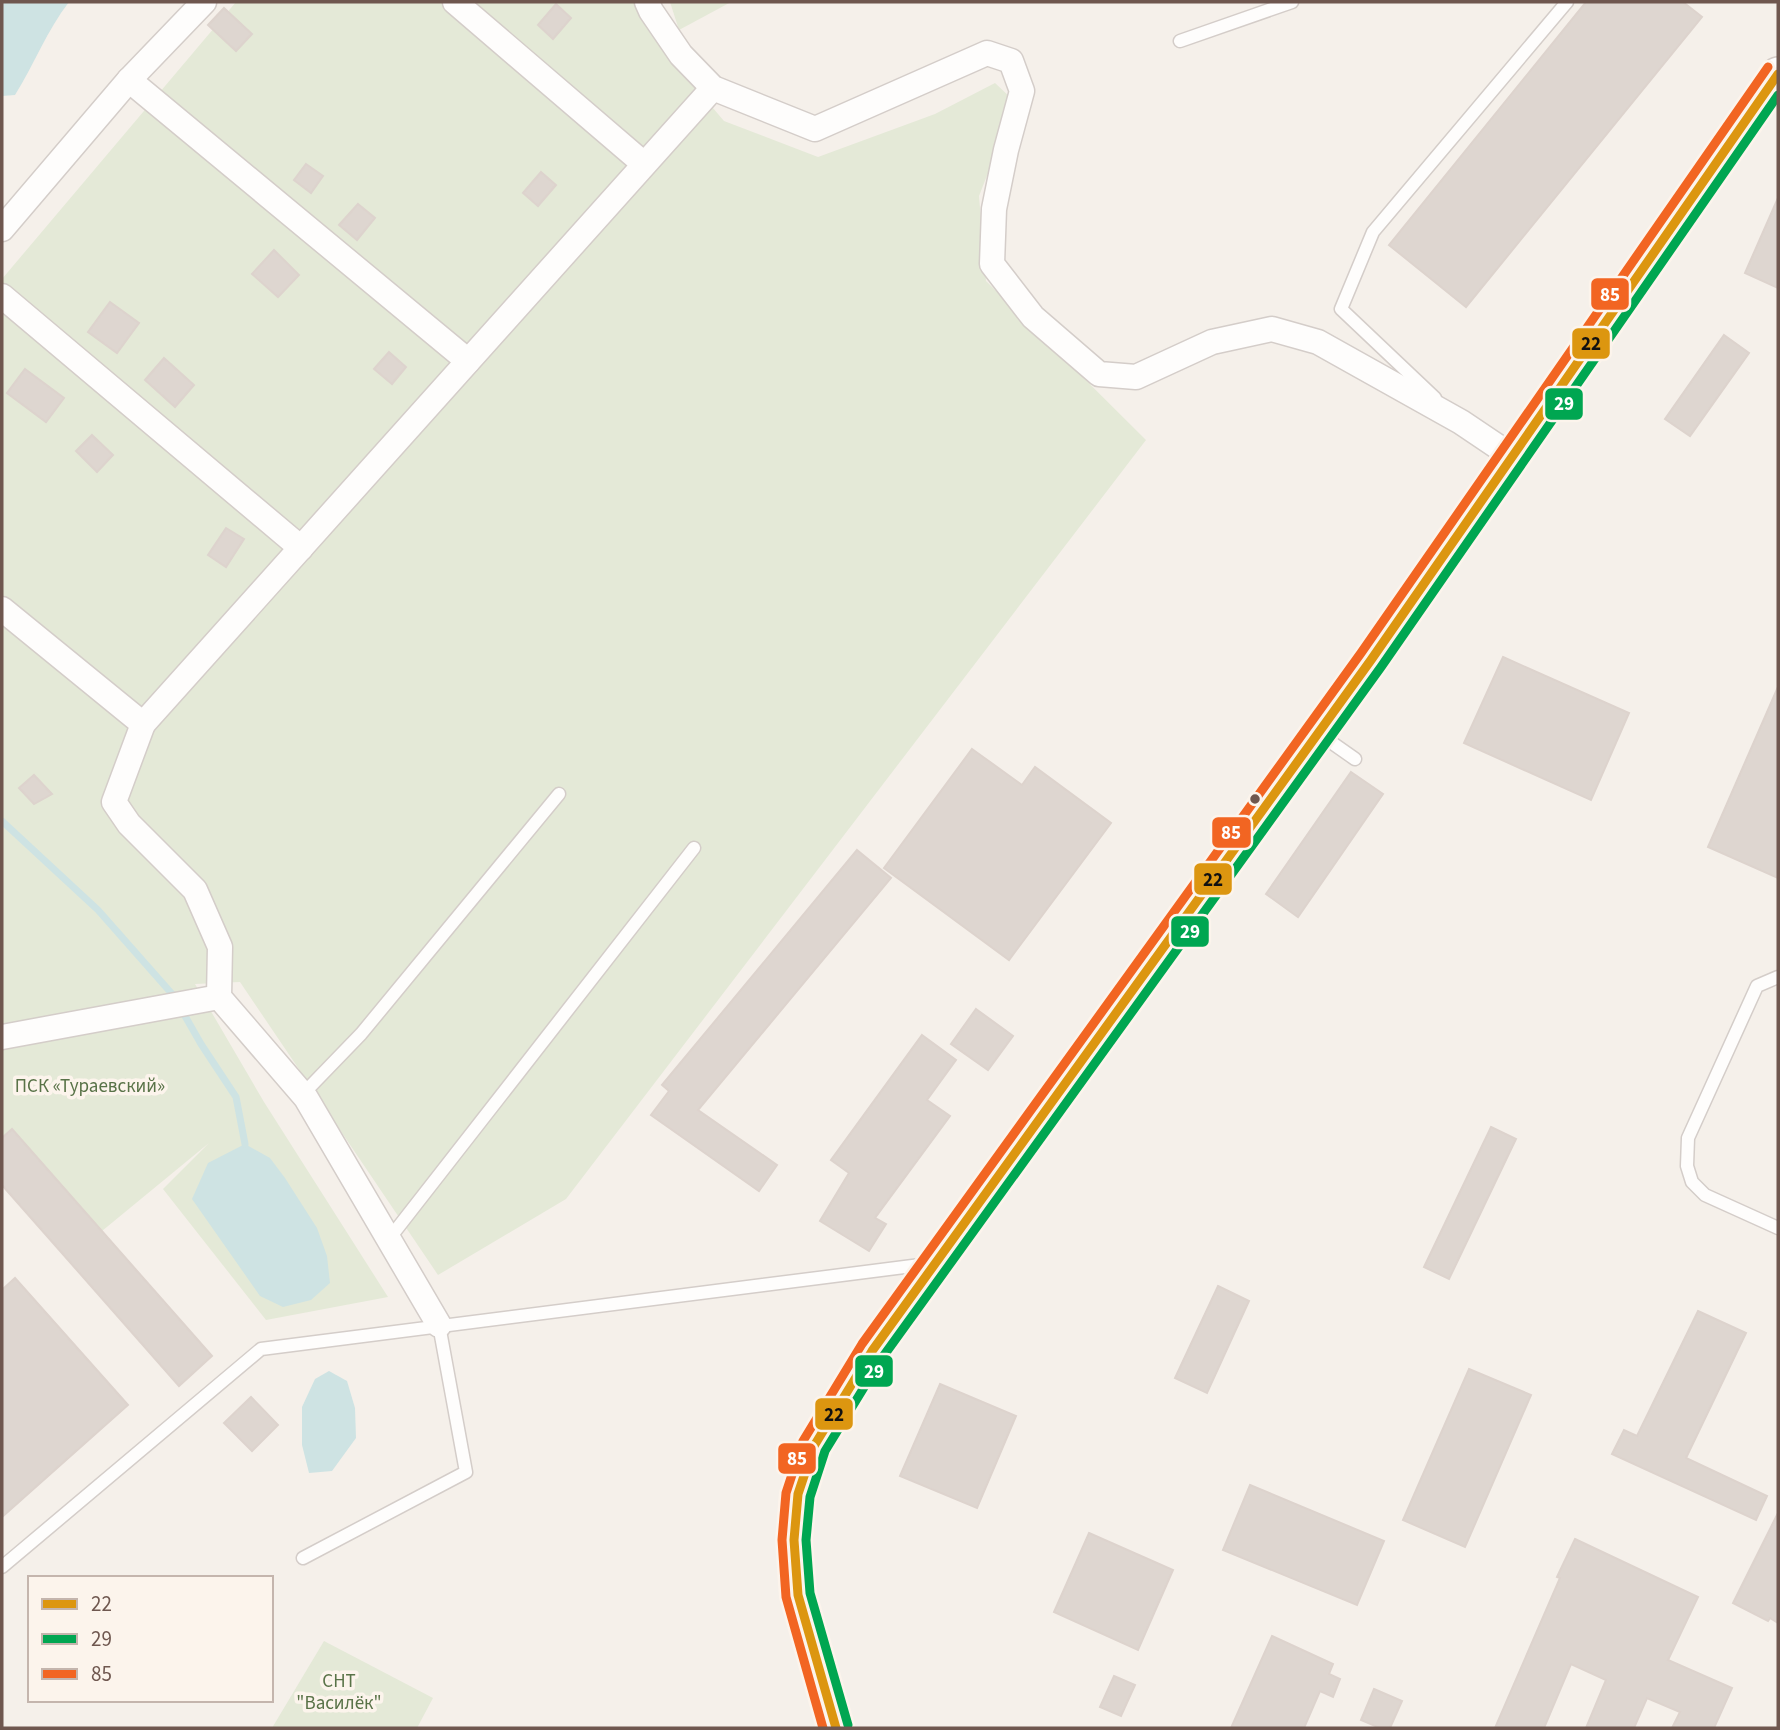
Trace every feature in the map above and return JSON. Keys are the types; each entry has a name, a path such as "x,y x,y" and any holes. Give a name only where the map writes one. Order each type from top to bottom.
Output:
{"main road":[{"path":"836,1728 798,1595 794,1540 798,1494 814,1446 872,1351 1162,951 1513,457 1778,74"}],"street":[{"path":"2,229 129,80 204,2"},
{"path":"455,2 644,164"},
{"path":"647,2 681,55 713,88 814,129 987,53 1011,61 1022,91 994,209 992,264 1033,317 1099,374 1136,377 1212,342 1272,329 1318,342 1461,422 1513,457"},
{"path":"129,80 468,361"},
{"path":"439,1325 303,1094 219,997 220,947 195,890 130,824 114,802 143,724 713,88"},
{"path":"2,296 300,548"},
{"path":"2,609 143,724"},
{"path":"2,1037 219,997"}],"lane":[{"path":"1180,41 1292,2"},
{"path":"1461,422 1341,309 1373,232 1566,2"},
{"path":"1317,733 1355,759"},
{"path":"303,1094 361,1034 559,794"},
{"path":"389,1239 694,848"},
{"path":"1778,977 1757,986 1688,1138 1687,1166 1692,1182 1705,1195 1778,1228"},
{"path":"2,1567 261,1349 935,1263"},
{"path":"303,1558 466,1472 439,1325"}],"green space":[{"name":"ПСК «Тураевский»","path":"236,2 640,2 656,41 724,121 818,157 935,114 995,83 1011,98 995,155 979,196 986,281 1146,440 566,1199 438,1275 240,982 195,984 264,1102 388,1297 266,1320 163,1189 209,1143 102,1231 12,1129 2,1138 2,279"},
{"path":"670,2 731,2 679,30"},
{"name":"СНТ \"Василёк\"","path":"324,1641 433,1698 417,1728 272,1728"}],"shaded area":[{"path":"2,2 69,2 15,95 2,96"},
{"path":"245,1144 270,1158 317,1228 327,1256 330,1283 311,1300 283,1307 260,1296 192,1199 208,1163"},
{"path":"329,1371 347,1381 355,1408 356,1438 332,1471 309,1473 302,1445 302,1407 315,1379"}],"building":[{"path":"1586,2 1683,2 1702,17 1466,307 1389,245"},
{"path":"556,4 571,18 553,39 538,25"},
{"path":"224,8 252,34 236,51 208,25"},
{"path":"306,164 323,176 311,193 294,180"},
{"path":"541,172 556,185 538,206 523,193"},
{"path":"1778,198 1778,288 1745,273"},
{"path":"358,204 375,218 357,240 339,225"},
{"path":"274,250 299,275 278,297 252,274"},
{"path":"110,302 139,323 117,353 88,332"},
{"path":"1724,335 1749,353 1690,436 1665,419"},
{"path":"389,352 406,367 392,384 374,369"},
{"path":"164,358 194,385 175,407 145,380"},
{"path":"25,369 64,398 46,422 7,393"},
{"path":"92,435 113,455 97,472 76,451"},
{"path":"226,528 244,539 226,567 208,555"},
{"path":"1503,657 1629,713 1591,800 1464,743"},
{"path":"1778,687 1778,878 1708,847"},
{"path":"972,749 1022,785 1035,767 1111,823 1009,960 884,868"},
{"path":"1351,772 1383,794 1298,917 1266,894"},
{"path":"34,775 52,794 34,804 19,788"},
{"path":"857,850 891,878 698,1110 777,1165 759,1191 651,1115 669,1091 662,1085"},
{"path":"976,1009 1013,1036 988,1070 951,1044"},
{"path":"922,1035 956,1060 927,1100 950,1116 875,1218 886,1224 869,1251 820,1221 849,1173 831,1160"},
{"path":"1491,1127 1516,1139 1449,1279 1424,1267"},
{"path":"12,1129 212,1356 179,1386 2,1185 2,1138"},
{"path":"15,1278 128,1405 2,1517 2,1290"},
{"path":"1218,1286 1249,1301 1207,1393 1175,1378"},
{"path":"1698,1311 1746,1333 1686,1458 1767,1496 1756,1520 1612,1454 1624,1430 1637,1436"},
{"path":"1469,1369 1531,1395 1465,1547 1403,1520"},
{"path":"940,1384 1016,1416 977,1508 900,1476"},
{"path":"251,1397 278,1425 252,1451 224,1423"},
{"path":"1250,1485 1384,1541 1357,1605 1223,1550"},
{"path":"1778,1513 1778,1623 1770,1618 1768,1621 1733,1603"},
{"path":"1089,1533 1173,1570 1138,1650 1054,1612"},
{"path":"1575,1539 1698,1597 1668,1660 1732,1688 1714,1728 1672,1728 1680,1712 1647,1698 1634,1728 1586,1728 1606,1680 1571,1664 1544,1728 1495,1728"},
{"path":"1272,1636 1333,1664 1329,1674 1340,1679 1333,1697 1320,1691 1304,1728 1231,1728"},
{"path":"1114,1676 1135,1685 1121,1716 1100,1707"},
{"path":"1374,1689 1402,1701 1390,1728 1380,1728 1361,1720"}],"waterway":[{"path":"2,821 98,910 173,995 236,1097 245,1144"}],"transit line":[{"name":"85","path":"823,1728 786,1597 782,1540 786,1493 803,1441 862,1344 1361,653 1768,67"},
{"name":"22","path":"836,1728 798,1595 794,1540 798,1494 814,1446 872,1351 1371,660 1778,74"},
{"name":"29","path":"848,1725 810,1593 806,1540 810,1497 825,1451 882,1358 1381,667 1778,95"}]}
